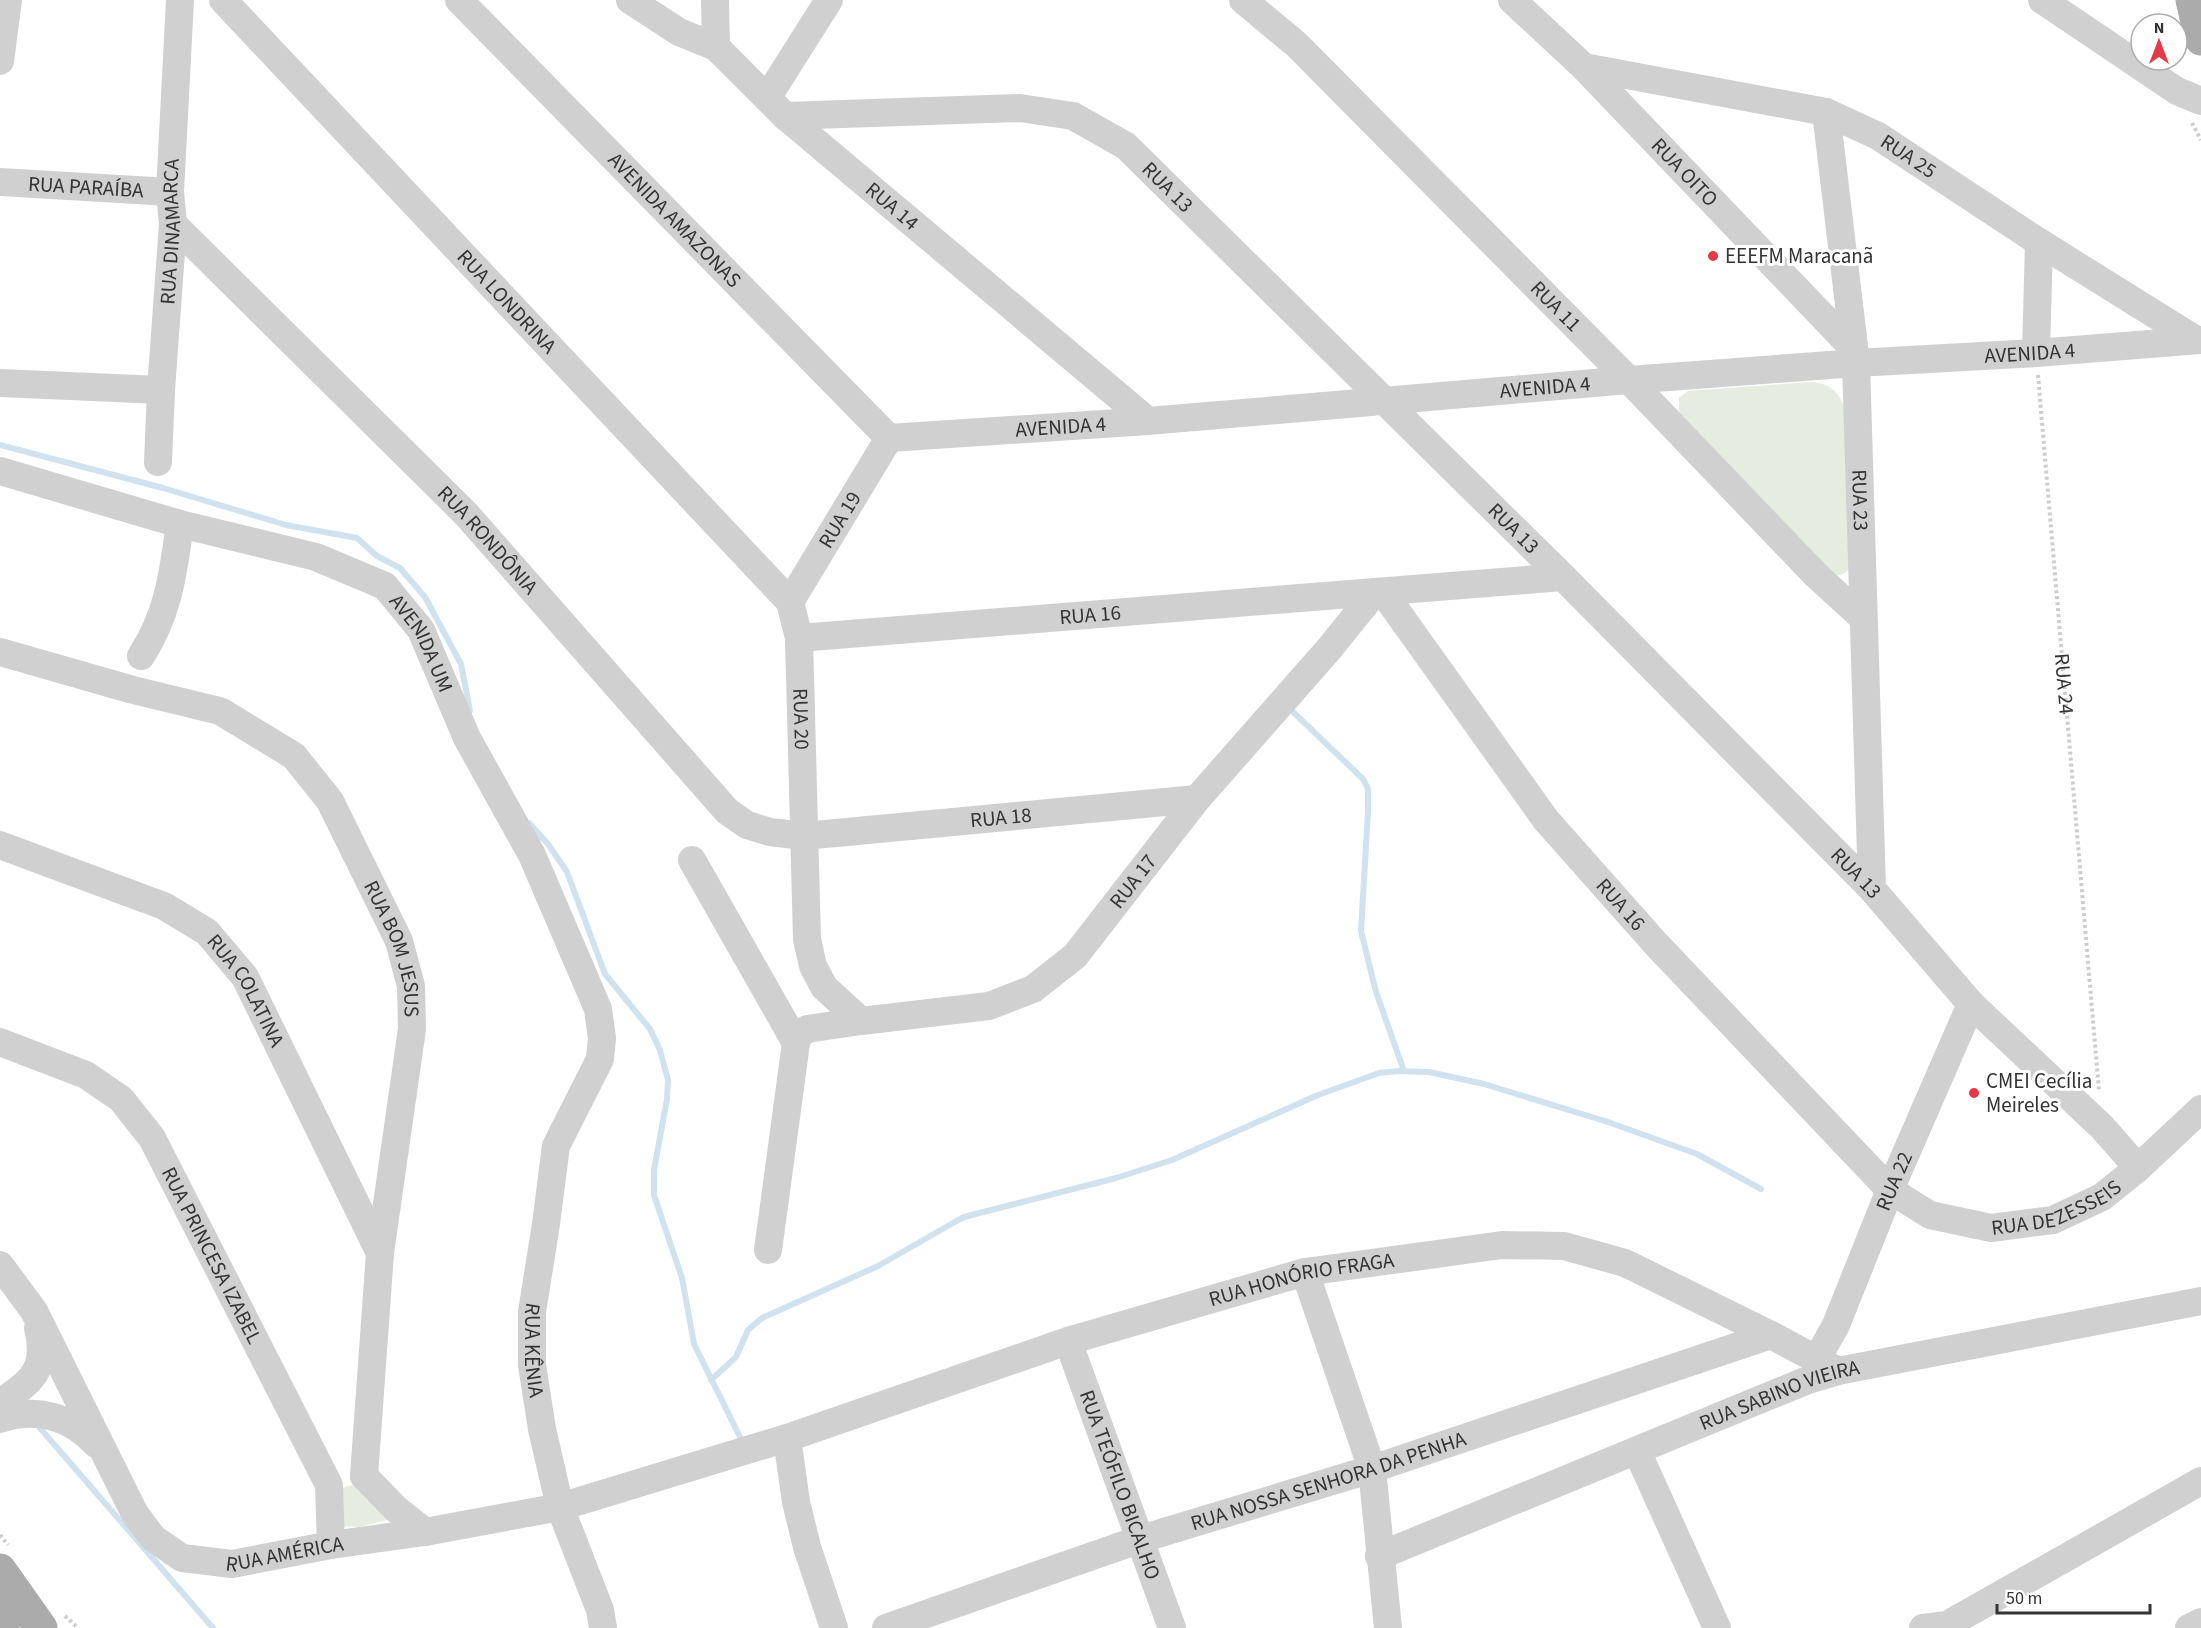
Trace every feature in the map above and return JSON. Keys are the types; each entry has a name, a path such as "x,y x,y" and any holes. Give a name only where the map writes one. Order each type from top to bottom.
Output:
{"main road":[{"path":"2192,0 2201,39"},
{"path":"0,1570 41,1628"},
{"path":"0,1581 3,1598 3,1628"}],"street":[{"path":"0,61 8,0"},
{"name":"RUA DINAMARCA","path":"158,462 173,224 170,192 180,0"},
{"name":"RUA LONDRINA","path":"223,0 790,602"},
{"name":"AVENIDA AMAZONAS","path":"459,0 889,438"},
{"path":"486,28 492,0"},
{"name":"RUA 14","path":"630,0 679,32 716,47 776,107 1148,421"},
{"path":"715,0 716,47"},
{"path":"776,107 829,0"},
{"name":"RUA 11","path":"1243,0 1297,45 1629,380 1816,575 1862,617"},
{"path":"2042,0 2176,91 2201,100"},
{"name":"RUA OITO","path":"1512,1 1584,67 1855,356"},
{"name":"RUA 25","path":"1584,67 1826,112 1878,136 2039,242 2198,340"},
{"name":"RUA 13","path":"776,107 1020,108 1073,116 1126,146 1563,577 1872,889 1971,1004 2102,1128 2138,1168"},
{"name":"RUA 23","path":"1826,112 1855,356 1872,889"},
{"name":"RUA PARAÍBA","path":"0,182 170,192"},
{"name":"RUA RONDÔNIA","path":"173,224 466,514 726,811 747,825 770,832 804,836"},
{"path":"2036,353 2039,242"},
{"name":"AVENIDA 4","path":"889,438 1148,421 1384,401 1629,380 1855,356 2036,353 2198,340"},
{"path":"0,383 161,390"},
{"name":"RUA 19","path":"790,602 889,438"},
{"name":"AVENIDA UM","path":"0,471 180,524 316,557 385,586 421,630 467,738 532,855 598,1009 602,1038"},
{"path":"141,656 152,639 164,612 171,588 180,524"},
{"name":"RUA 16","path":"799,638 1563,577"},
{"name":"RUA 16","path":"1379,592 1546,820 1656,944 1890,1190"},
{"name":"RUA 17","path":"802,1036 861,1021 989,1006 1034,989 1075,956 1197,799 1379,592"},
{"name":"RUA 20","path":"790,602 799,638 807,939 813,966 824,987 861,1021"},
{"name":"RUA BOM JESUS","path":"0,652 133,690 220,711 294,756 330,801 399,941 411,986 412,1029 380,1253 364,1476"},
{"name":"RUA 18","path":"804,836 1197,799"},
{"name":"RUA COLATINA","path":"0,845 164,906 207,932 245,977 380,1253"},
{"path":"692,860 802,1036 768,1250"},
{"name":"RUA 22","path":"1828,1365 1836,1325 1890,1190 1971,1004"},
{"name":"RUA KÊNIA","path":"602,1038 600,1059 556,1146 532,1312 532,1365 542,1429 560,1507 600,1610 603,1628"},
{"name":"RUA PRINCESA IZABEL","path":"0,1042 86,1075 121,1099 152,1138 329,1485 331,1545"},
{"name":"RUA DEZESSEIS","path":"1890,1190 1929,1215 1991,1228 2053,1220 2102,1197 2138,1168 2201,1109"},
{"name":"RUA HONÓRIO FRAGA","path":"774,1442 1068,1341 1305,1272 1502,1245 1564,1246 1625,1263 1828,1365"},
{"name":"RUA AMÉRICA","path":"0,1265 34,1311 135,1514 153,1538 182,1558 232,1564 560,1507 774,1442"},
{"path":"1305,1272 1372,1469 1388,1628"},
{"name":"RUA SABINO VIEIRA","path":"1379,1556 1808,1380 1828,1365 2201,1301"},
{"path":"0,1403 35,1375 42,1356 34,1311"},
{"name":"RUA NOSSA SENHORA DA PENHA","path":"886,1628 1141,1539 1372,1469 1771,1335"},
{"name":"RUA TEÓFILO BICALHO","path":"1068,1341 1172,1628"},
{"path":"0,1419 15,1414 40,1413 62,1419 86,1434 105,1454"},
{"path":"774,1442 796,1502 807,1547 834,1628"},
{"path":"1637,1451 1717,1628"},
{"path":"329,1485 364,1476 396,1509 425,1532"},
{"path":"1940,1627 2201,1481"},
{"path":"2189,1628 2201,1622"}],"path":[{"name":"RUA 24","path":"2036,353 2102,1128"}],"shaded area":[{"path":"1811,382 1832,388 1844,406 1851,565 1846,572 1840,575 1834,575 1679,412 1679,398 1688,391"},
{"path":"363,1484 395,1518 359,1527 341,1526 336,1492 347,1486"}],"waterway":[{"path":"0,445 163,488 286,525 357,538 377,556 400,568 425,597 461,664 470,711"},
{"path":"1290,709 1363,779 1368,789 1361,931 1376,992 1404,1071"},
{"path":"529,823 548,844 567,872 605,974 650,1029 660,1050 668,1080 667,1099 654,1170 654,1195 682,1278 694,1344 741,1439"},
{"path":"711,1380 736,1357 748,1330 762,1318 878,1266 964,1217 1116,1178 1172,1160 1318,1095 1379,1073 1429,1072 1484,1084 1608,1122 1697,1154 1761,1189"},
{"path":"40,1428 213,1628"}],"place":[{"name":"EEEFM Maracanã","path":"1713,256"},
{"name":"CMEI Cecília Meireles","path":"1974,1093"}]}
